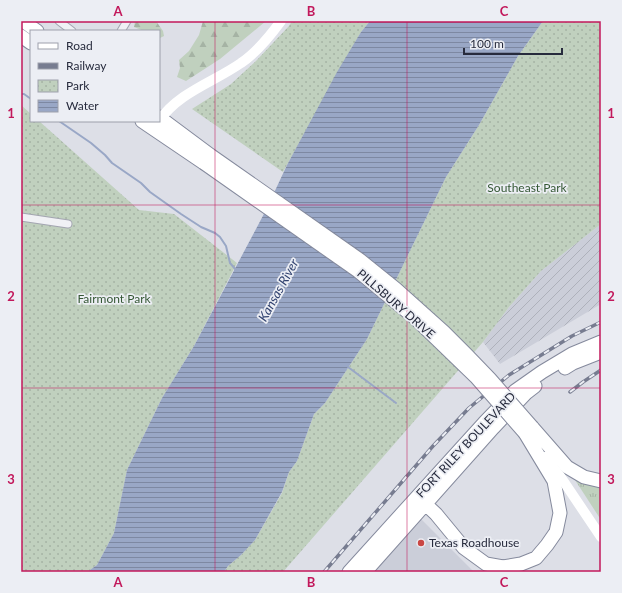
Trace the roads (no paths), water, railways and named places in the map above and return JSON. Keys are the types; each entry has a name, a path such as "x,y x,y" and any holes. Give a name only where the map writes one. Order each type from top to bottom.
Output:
{"highway":[{"path":"23,21 36,30"},
{"path":"21,36 30,42"},
{"name":"PILLSBURY DRIVE","path":"159,122 358,271 415,318 476,376 528,430"},
{"name":"FORT RILEY BOULEVARD","path":"365,572 484,423 515,391 566,357 601,342"},
{"name":"FORT RILEY BOULEVARD","path":"349,572 526,394 546,378 573,363 601,352"},
{"path":"528,430 567,467 584,477 601,481"},
{"path":"421,500 436,514 464,548 486,564 503,567 520,564 536,558 556,532 560,513 554,481 528,430"}],"main road":[{"path":"160,119 168,109 179,100 241,64 253,54 281,21"},
{"name":"PILLSBURY DRIVE","path":"528,430 547,450 564,472 601,526"},
{"name":"PILLSBURY DRIVE","path":"528,430 601,537"}],"street":[{"path":"59,21 71,30"},
{"path":"122,30 127,21"},
{"path":"21,217 68,224"}],"water":[{"name":"Kansas River","path":"370,21 543,21 518,56 479,125 446,177 367,339 325,403 314,414 297,461 289,472 282,492 255,540 228,566 224,572 87,572 97,565 114,533 127,470 162,398 194,346 266,210 287,165 337,72 361,32"}],"waterway":[{"path":"21,94 24,94 30,98"},
{"path":"60,122 91,143 112,163 141,183 150,192 201,227 215,233 220,237 226,246 230,263 236,270"},
{"path":"348,367 396,403"}],"railway":[{"path":"324,572 433,446 469,408 509,375 572,336 601,322"},
{"path":"570,392 601,370"}],"place":[{"name":"Texas Roadhouse","path":"421,543"}],"park label":[{"name":"Southeast Park","path":"527,188"},
{"name":"Fairmont Park","path":"114,299"}]}
